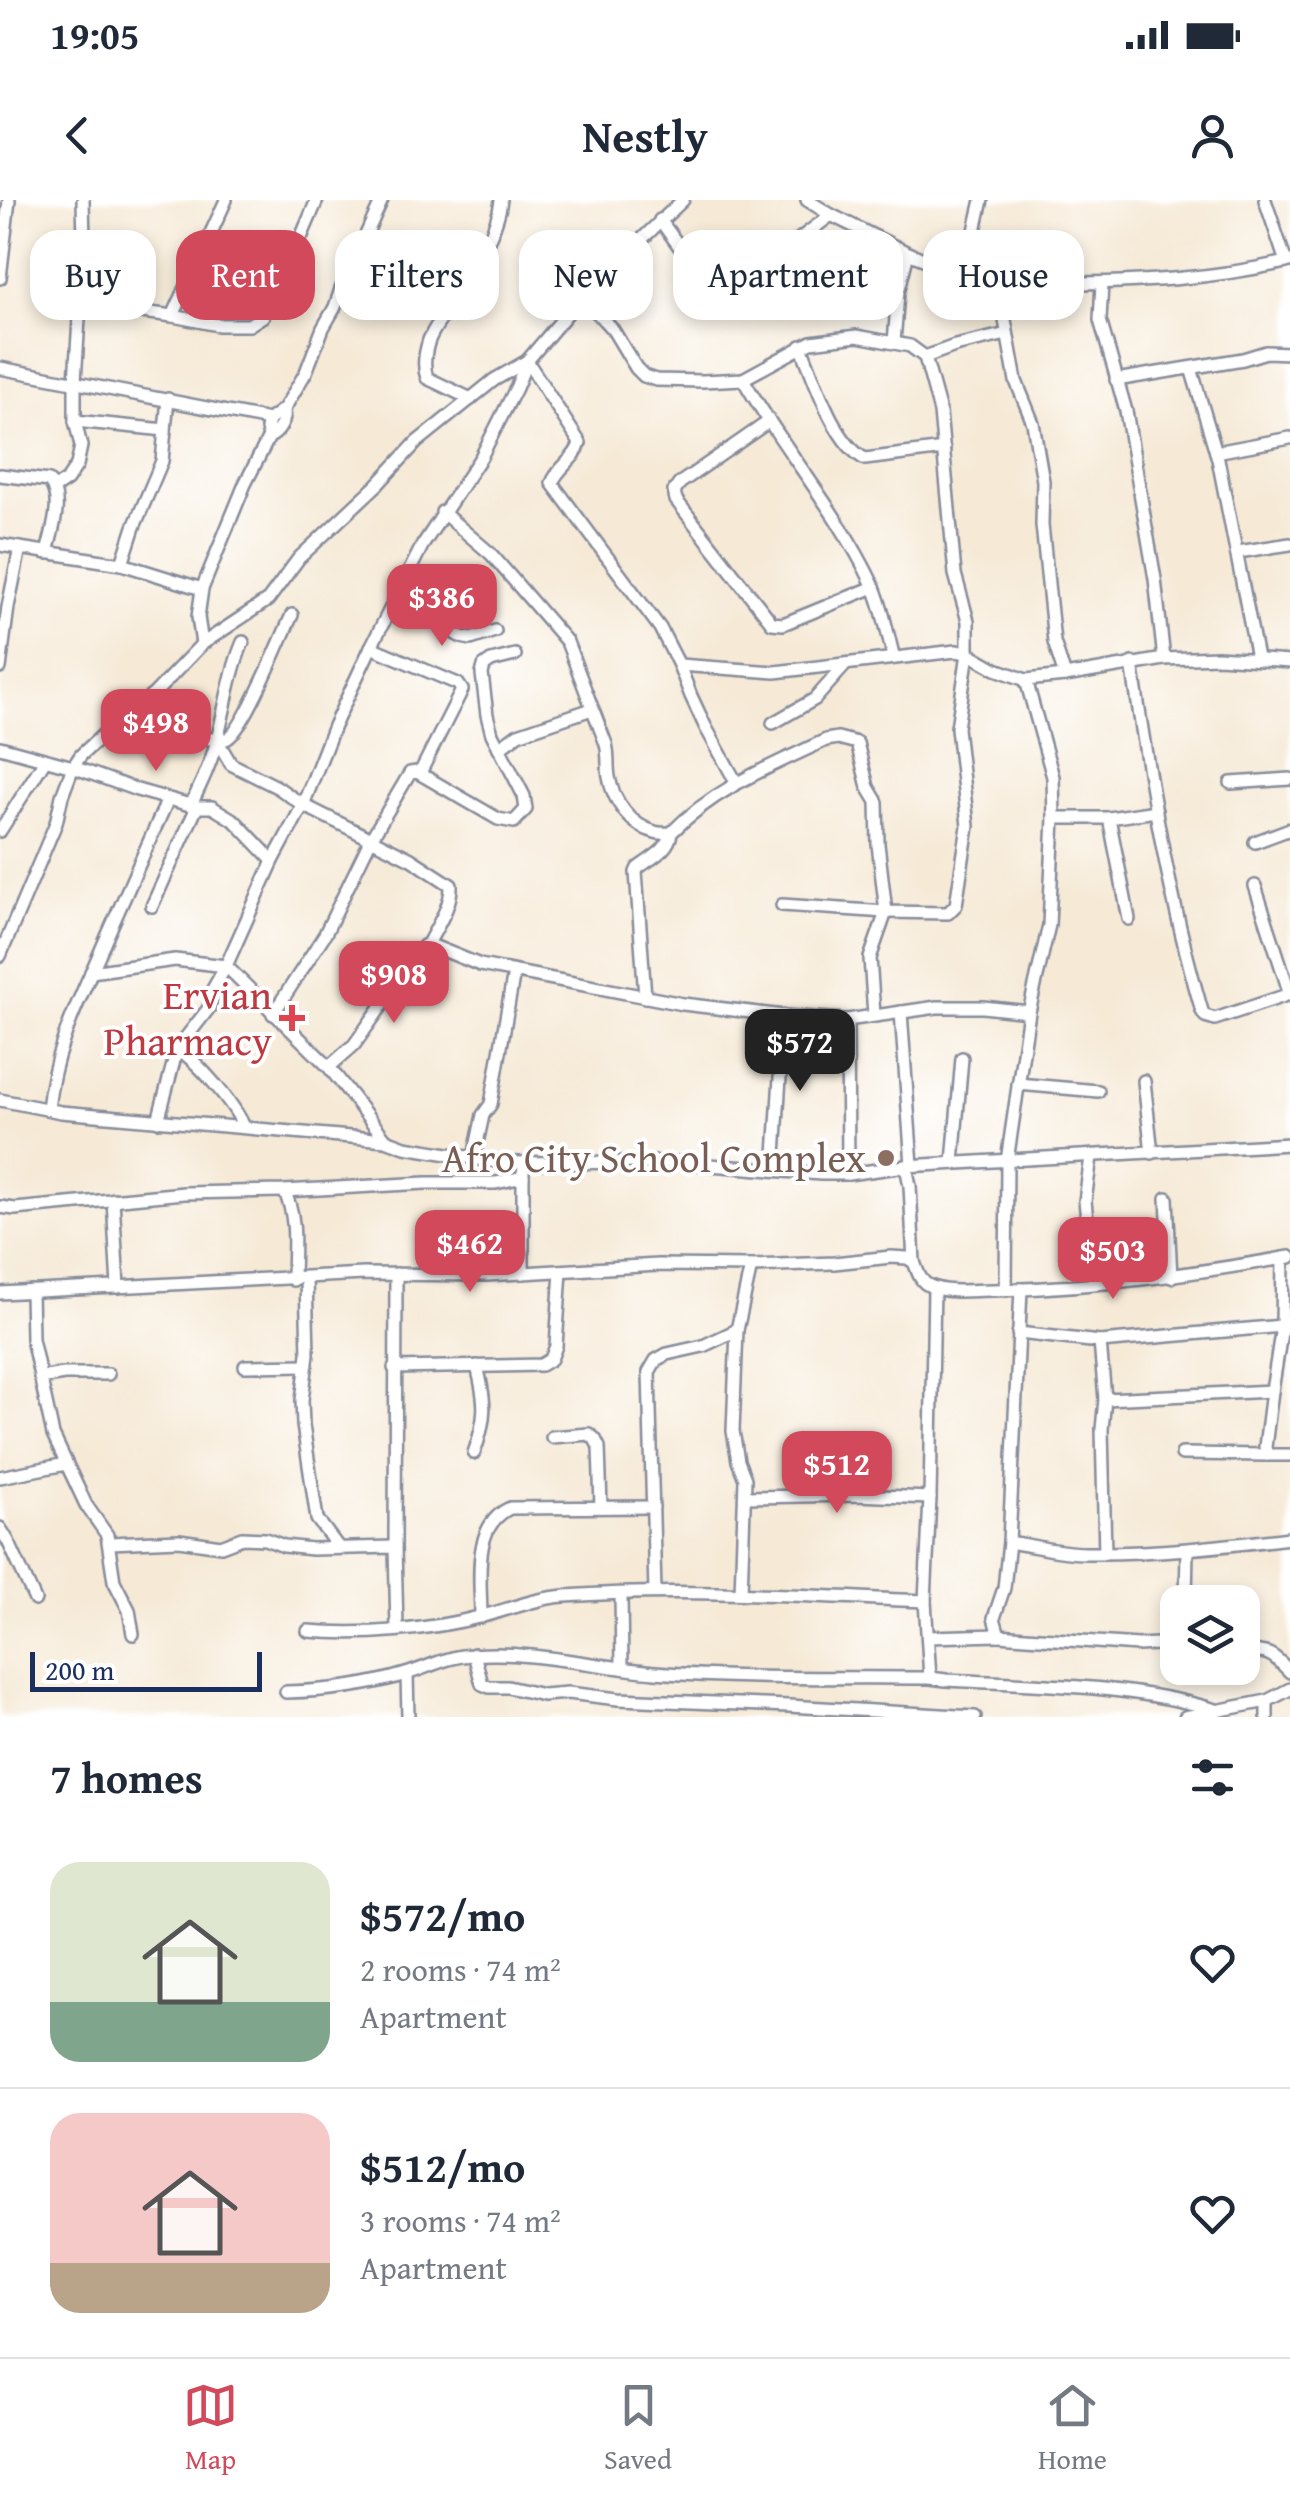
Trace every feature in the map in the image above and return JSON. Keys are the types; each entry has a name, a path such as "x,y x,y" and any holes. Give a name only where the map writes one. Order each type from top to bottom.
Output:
{"street":[{"path":"0,278 9,200"},
{"path":"83,200 84,230"},
{"path":"173,316 226,200"},
{"path":"156,314 236,326 249,325 263,316 317,200"},
{"path":"202,644 198,617 202,590 268,437 269,420 284,408 306,372 382,200"},
{"path":"471,399 427,378 425,358 430,338 490,237 501,200"},
{"path":"650,230 682,200"},
{"path":"807,200 830,215 923,259"},
{"path":"975,230 982,200"},
{"path":"1084,283 1216,274 1288,262 1265,200"},
{"path":"810,230 830,215"},
{"path":"660,220 673,238"},
{"path":"894,342 898,293 908,253"},
{"path":"1102,283 1100,320 1126,411 1156,579 1164,658"},
{"path":"55,488 67,480 81,446 75,421 74,382 79,320"},
{"path":"0,956 56,822 73,767 90,745 153,694 202,644 268,600 299,558 418,442 494,380 527,360 561,320"},
{"path":"604,320 636,368 656,380 743,379 801,346 857,336 910,346 925,357 940,412 953,558 968,621 958,728 968,826 956,905 948,913 782,906"},
{"path":"1004,320 1016,381 1033,423 1043,481 1042,525 1054,642 1065,676"},
{"path":"925,357 1006,334"},
{"path":"801,346 834,422 856,454 865,459 944,449"},
{"path":"1116,380 1242,360 1266,352 1290,353"},
{"path":"158,1120 177,1049 209,1008 213,989 303,805 371,647 422,546 481,457 527,360"},
{"path":"527,360 580,442 578,452 552,483 660,628 736,782"},
{"path":"0,368 269,420"},
{"path":"1191,368 1216,452 1257,658"},
{"path":"743,379 768,422 821,493 874,587 894,658"},
{"path":"122,564 162,462 168,399"},
{"path":"268,437 280,426 284,408"},
{"path":"75,421 165,430"},
{"path":"768,422 680,483 674,491 676,500 772,624 783,624 874,587"},
{"path":"1216,452 1290,438"},
{"path":"0,475 49,480 55,488 55,519 48,553"},
{"path":"442,512 491,554 567,642 610,756 609,778 624,810 632,821 654,832 672,833"},
{"path":"1238,552 1290,544"},
{"path":"0,546 122,564 202,590"},
{"path":"0,668 4,607 20,548"},
{"path":"396,598 461,637 471,640 495,631"},
{"path":"131,712 148,727 159,730 217,740 234,735 292,615"},
{"path":"152,906 207,772 230,677 243,642"},
{"path":"371,647 458,684 462,690 420,774"},
{"path":"679,664 774,672 956,651 1026,680 1164,658 1218,656 1290,662"},
{"path":"273,1014 325,934 371,838 410,773 420,774 498,818 514,822 526,809 524,796 487,715 482,674 491,661 515,655"},
{"path":"773,723 814,700 846,664"},
{"path":"1132,664 1147,770 1183,947 1205,1016 1214,1018 1290,994 1254,886"},
{"path":"1006,1290 1007,1160 1029,1012 1048,925 1054,818 1053,778 1026,680"},
{"path":"499,748 518,734 592,709"},
{"path":"645,997 638,868 662,851 682,822 736,782 838,738 856,743 868,787 877,802 886,912 870,958 874,1015"},
{"path":"217,740 232,764 411,860 452,890 428,944 354,1044 329,1067"},
{"path":"0,747 168,799 212,807 235,821 272,862"},
{"path":"0,832 44,760"},
{"path":"1230,783 1290,780"},
{"path":"48,1109 58,1050 75,1006 168,799"},
{"path":"1054,818 1109,818 1156,811"},
{"path":"1109,818 1129,919"},
{"path":"1255,842 1290,829"},
{"path":"428,944 466,961 514,972 683,1004 784,1016 847,1020 937,1008 983,1007 1029,1012"},
{"path":"91,972 175,960 226,966 329,1067 386,1140"},
{"path":"474,1156 483,1114 491,1104 514,972"},
{"path":"901,1012 914,1262 924,1283 954,1290 1094,1284 1171,1277 1287,1258 1267,1455"},
{"path":"774,1170 784,1016"},
{"path":"847,1020 848,1174"},
{"path":"177,1049 192,1058 238,1112 244,1127"},
{"path":"954,1162 962,1058"},
{"path":"1144,1081 1152,1154"},
{"path":"1018,1084 1098,1091"},
{"path":"0,1100 61,1112 386,1140 405,1147 474,1156 523,1170"},
{"path":"0,1207 15,1209 184,1193 496,1183 523,1170 672,1162 848,1174 909,1165 1091,1158 1290,1144"},
{"path":"1091,1158 1086,1201 1094,1284"},
{"path":"523,1170 523,1273"},
{"path":"284,1191 290,1204 300,1279 307,1366 303,1425 316,1512 338,1546"},
{"path":"113,1198 118,1288"},
{"path":"1167,1198 1171,1277"},
{"path":"0,1293 396,1274 834,1263 890,1257 914,1262"},
{"path":"742,1593 745,1479 733,1431 736,1330 751,1266"},
{"path":"394,1368 541,1365 551,1358 556,1346 561,1272"},
{"path":"396,1274 396,1630"},
{"path":"930,1678 925,1601 934,1288"},
{"path":"999,1635 994,1618 1004,1588 1009,1542 1021,1289"},
{"path":"31,1291 32,1339 53,1434 86,1505 107,1535 114,1582 129,1610 133,1634"},
{"path":"1018,1333 1100,1342 1282,1326"},
{"path":"655,1592 650,1372 656,1360 667,1354 703,1346 736,1330"},
{"path":"1100,1342 1105,1399 1105,1553"},
{"path":"245,1366 307,1366"},
{"path":"474,1453 485,1412 477,1366"},
{"path":"40,1378 108,1374"},
{"path":"1105,1399 1272,1391"},
{"path":"552,1437 589,1434 595,1439 599,1447 601,1507"},
{"path":"1182,1454 1290,1455"},
{"path":"0,1477 66,1464"},
{"path":"745,1497 930,1498"},
{"path":"480,1616 482,1544 488,1526 498,1514 510,1508 653,1507"},
{"path":"0,1528 35,1600"},
{"path":"110,1543 179,1540 221,1546 242,1538 265,1538 298,1547 395,1547"},
{"path":"1009,1542 1056,1551 1105,1553 1187,1550 1290,1538"},
{"path":"1186,1585 1187,1550"},
{"path":"308,1631 424,1627 561,1596 742,1593 925,1601"},
{"path":"621,1594 622,1668"},
{"path":"928,1637 999,1635 1160,1644"},
{"path":"1260,1651 1274,1655 1290,1672"},
{"path":"474,1654 482,1684 531,1694 568,1692 618,1699 975,1717"},
{"path":"478,1669 491,1654"},
{"path":"286,1692 328,1691 407,1674 450,1657 491,1654 656,1672 930,1678 1071,1687 1176,1698 1216,1710"},
{"path":"407,1674 408,1717"},
{"path":"1185,1717 1267,1701 1290,1690"},
{"path":"1266,1717 1267,1701"}],"place":[{"name":"Ervian Pharmacy","path":"292,1018"},
{"name":"Afro City School Complex","path":"886,1158"}]}
